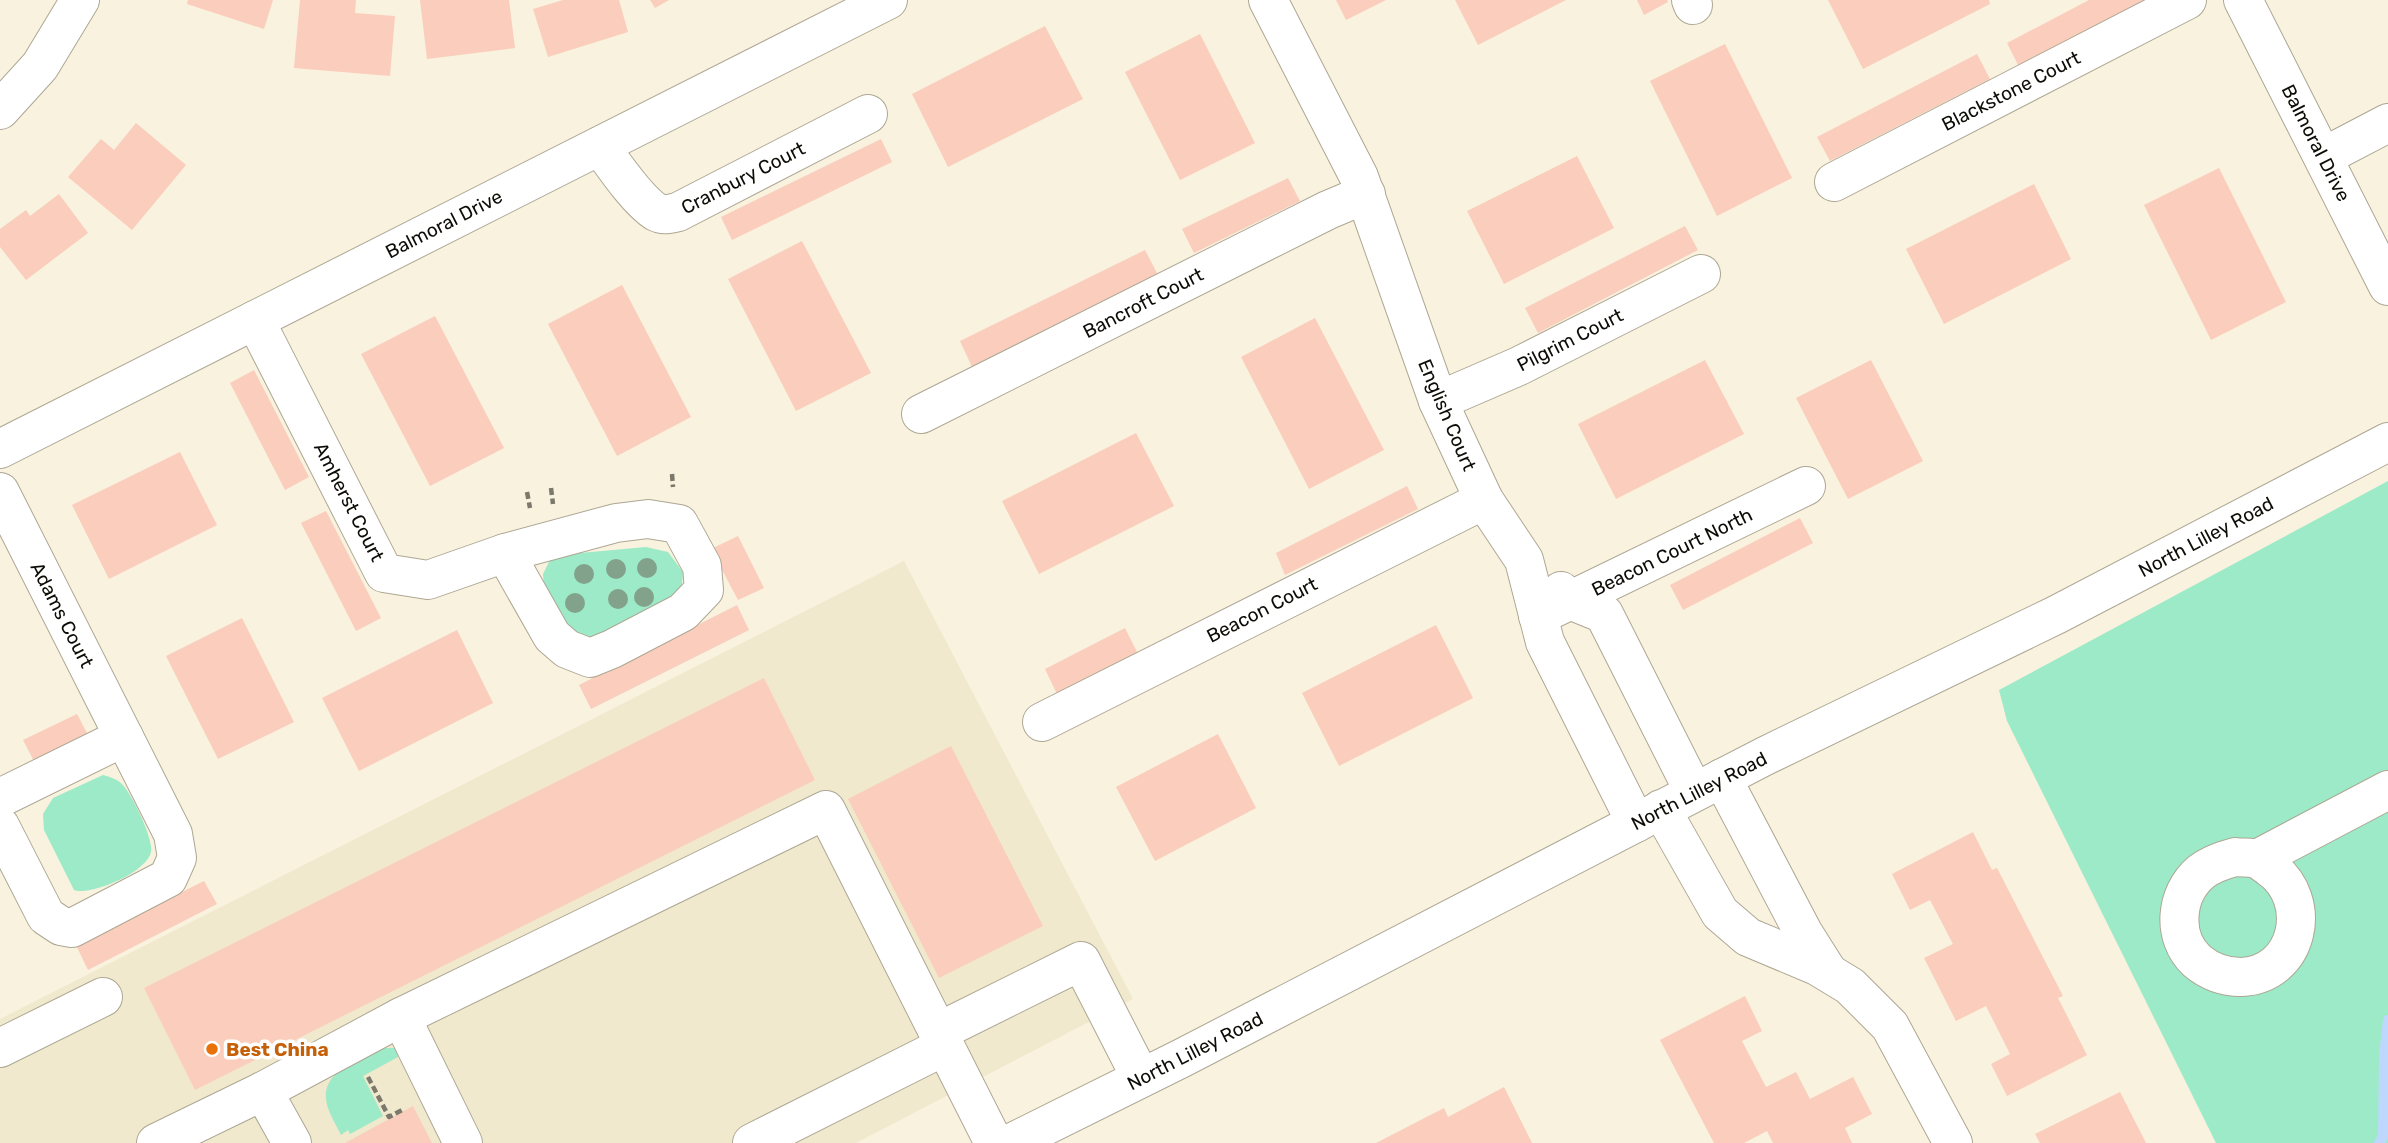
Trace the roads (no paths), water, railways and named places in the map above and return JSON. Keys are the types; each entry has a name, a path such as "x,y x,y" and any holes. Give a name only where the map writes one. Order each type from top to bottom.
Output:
{"street":[{"path":"0,110 40,66 80,0"},
{"name":"Balmoral Drive","path":"0,449 888,0"},
{"name":"English Court","path":"1268,0 1366,194 1438,401 1483,500 1524,560 1545,642 1648,816 1720,913 1748,937 1828,972"},
{"name":"Blackstone Court","path":"1834,182 2187,0"},
{"name":"Balmoral Drive","path":"2243,0 2388,286"},
{"name":"Cranbury Court","path":"600,146 625,182 656,212 667,215 868,114"},
{"path":"2323,157 2388,123"},
{"name":"Bancroft Court","path":"921,414 1320,214 1366,194"},
{"name":"Pilgrim Court","path":"1438,401 1518,366 1701,274"},
{"name":"Amherst Court","path":"255,320 384,573 428,580 505,553 616,523 648,519 679,524 702,566 704,590 683,612 590,658 567,649 552,636 505,553"},
{"name":"North Lilley Road","path":"1011,1143 1708,785 2056,615 2388,442"},
{"name":"Beacon Court North","path":"1538,616 1806,486"},
{"name":"Adams Court","path":"0,492 173,834 177,858 169,878 72,928 61,926 46,916 0,825"},
{"name":"Beacon Court","path":"1042,722 1483,500"},
{"path":"1524,560 1572,601 1604,614 1708,785 1828,972 1850,986 1890,1026 1953,1143"},
{"path":"0,798 124,737"},
{"path":"2257,859 2388,790"},
{"path":"156,1143 263,1091 401,1017 826,810 994,1143"},
{"path":"752,1143 1081,961 1141,1078"},
{"path":"0,1048 103,997"},
{"path":"401,1017 464,1143"},
{"path":"263,1091 292,1143"}],"waterway":[{"path":"2379,1143 2383,1137 2384,1054 2388,1020"}],"place":[{"name":"Best China","path":"212,1049"}]}
